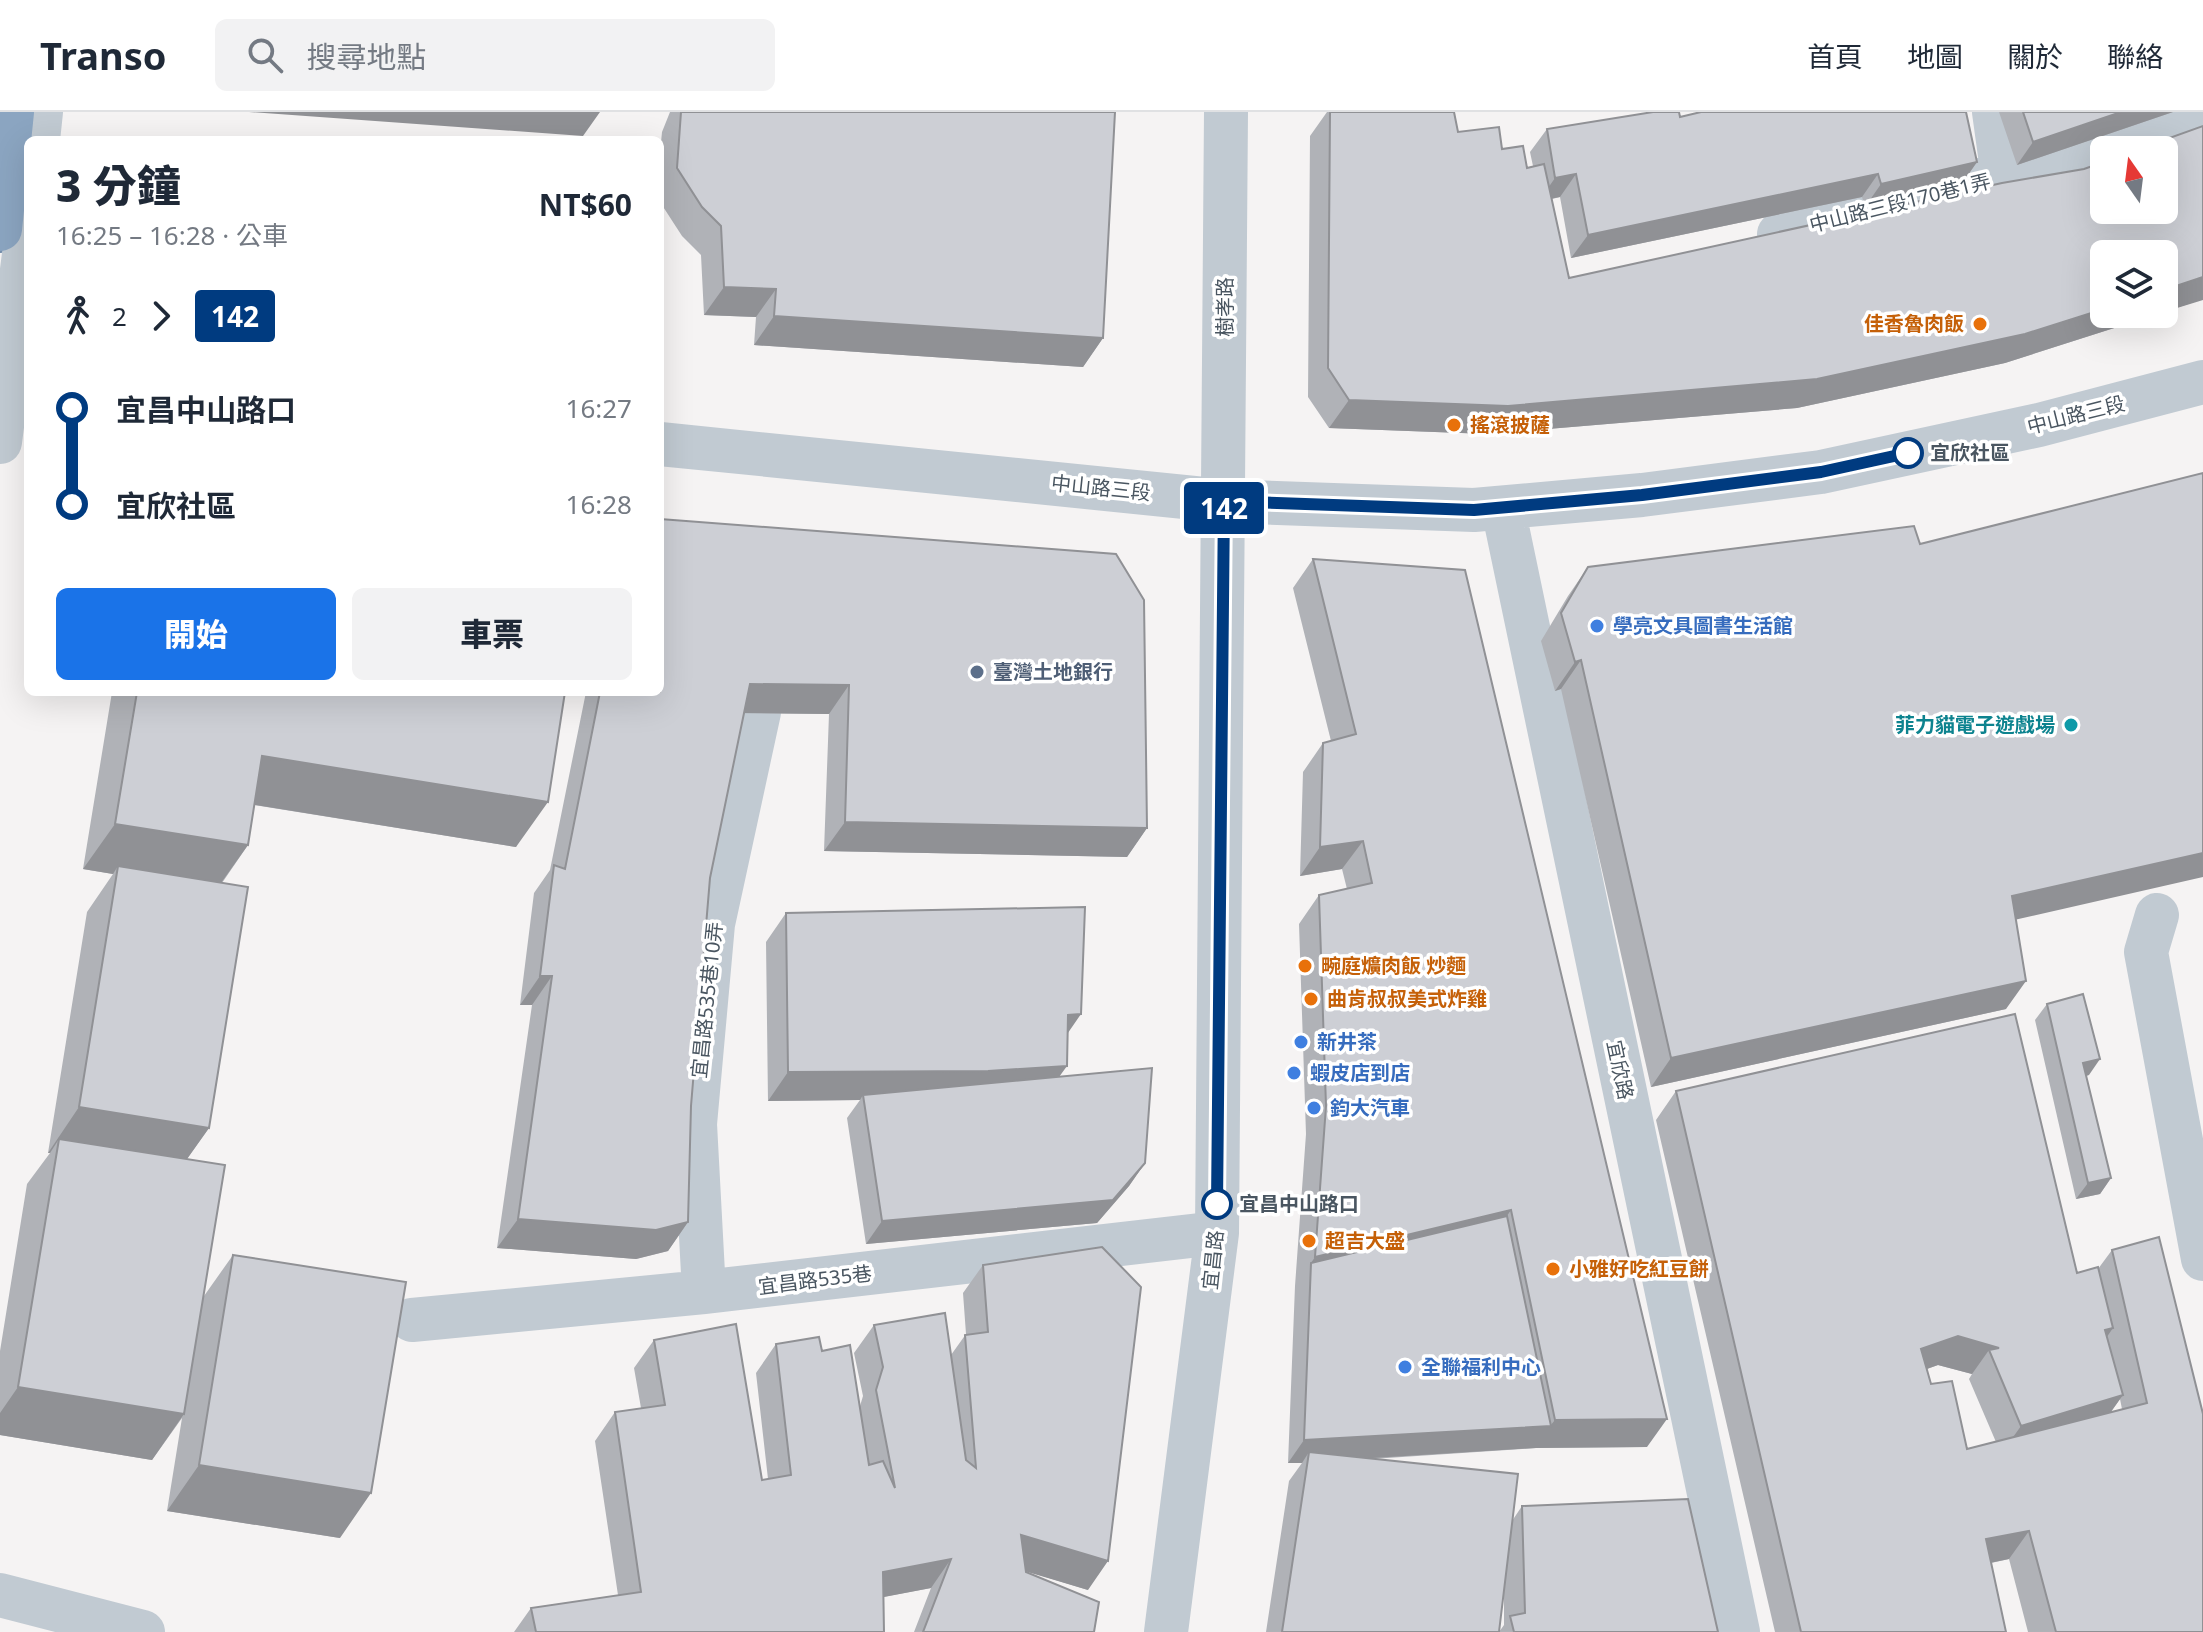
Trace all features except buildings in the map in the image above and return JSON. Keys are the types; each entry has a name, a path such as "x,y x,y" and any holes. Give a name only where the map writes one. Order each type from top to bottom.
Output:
{"highway":[{"path":"0,229 12,112"}],"street":[{"path":"38,136 41,112"},
{"name":"樹孝路","path":"1224,501 1226,112"},
{"name":"中山路三段170巷1弄","path":"1994,112 2003,177"},
{"name":"中山路三段170巷1弄","path":"1745,243 2003,177 2193,119"},
{"path":"9,413 24,263"},
{"name":"中山路三段","path":"664,444 1224,501 1474,510 1821,472 2039,425 2203,382"},
{"name":"宜昌路","path":"1166,1632 1217,1233 1224,501"},
{"name":"宜欣路","path":"1503,508 1738,1632"},
{"name":"宜昌路535巷10弄","path":"704,1292 695,1124 713,924 759,712"},
{"path":"2157,915 2146,952 2203,1259"},
{"name":"宜昌路535巷","path":"412,1320 704,1292 1217,1233"},
{"path":"0,1595 143,1632"}],"bus line":[{"name":"142","path":"1217,1204 1224,501 1474,510 1642,495 1821,472 1908,453"}],"place":[{"name":"佳香魯肉飯","path":"1980,324"},
{"name":"搖滾披薩","path":"1454,425"},
{"name":"宜欣社區","path":"1908,453"},
{"name":"學亮文具圖書生活館","path":"1597,626"},
{"name":"臺灣土地銀行","path":"977,672"},
{"name":"菲力貓電子遊戲場","path":"2071,725"},
{"name":"畹庭爌肉飯 炒麵","path":"1305,966"},
{"name":"曲肯叔叔美式炸雞","path":"1311,999"},
{"name":"新井茶","path":"1301,1042"},
{"name":"蝦皮店到店","path":"1294,1073"},
{"name":"鈞大汽車","path":"1314,1108"},
{"name":"宜昌中山路口","path":"1217,1204"},
{"name":"超吉大盛","path":"1309,1241"},
{"name":"小雅好吃紅豆餅","path":"1553,1269"},
{"name":"全聯福利中心","path":"1405,1367"}]}
